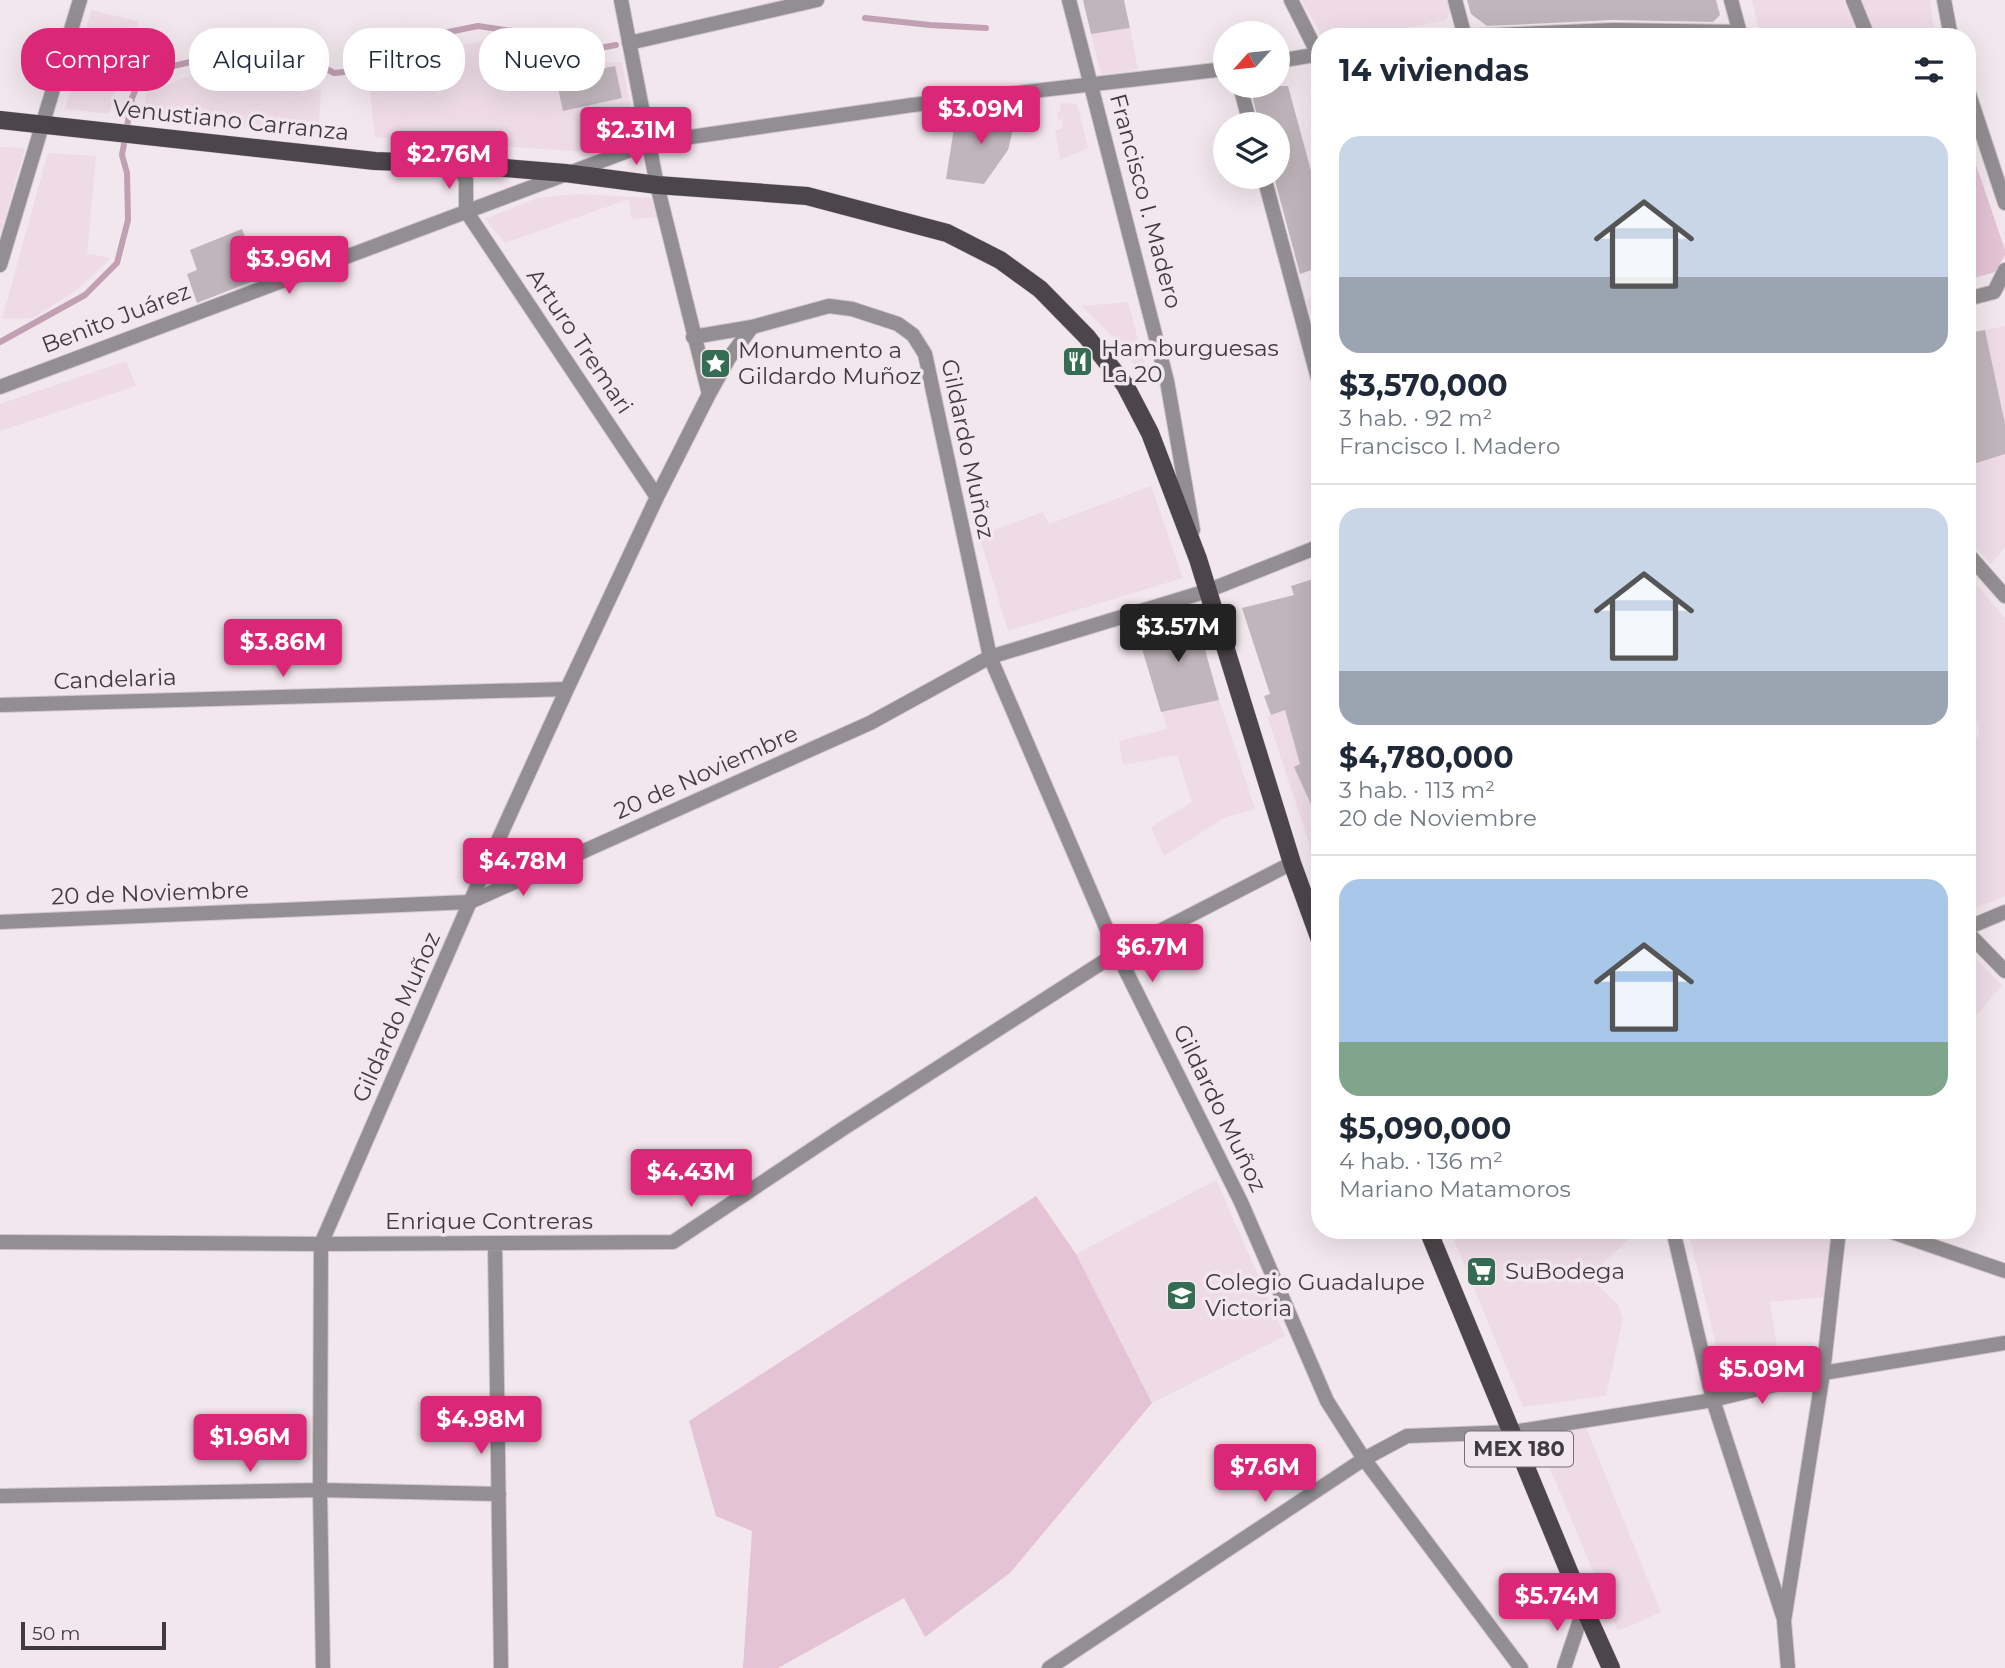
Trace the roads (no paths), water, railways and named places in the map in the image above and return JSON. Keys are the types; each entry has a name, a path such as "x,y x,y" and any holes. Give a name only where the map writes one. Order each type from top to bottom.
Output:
{"main road":[{"name":"Venustiano Carranza","path":"0,120 375,161 458,164 565,173 657,185 807,196 947,233 1000,260 1040,289 1087,337 1125,385 1150,433 1198,559"},
{"name":"Francisco I. Madero","path":"1198,559 1292,863 1311,915"},
{"name":"MEX 180","path":"1432,1239 1611,1668"}],"street":[{"path":"0,265 80,0"},
{"path":"621,0 657,185 709,394"},
{"path":"629,43 817,0"},
{"name":"Francisco I. Madero","path":"1069,0 1167,381 1198,559"},
{"path":"1291,0 1311,39"},
{"path":"1455,0 1462,28"},
{"path":"1731,0 1739,28"},
{"path":"1853,0 1864,28"},
{"path":"1944,0 1949,28"},
{"path":"1290,59 1311,55"},
{"name":"Benito Juárez","path":"0,387 649,142 912,105 1213,70"},
{"path":"1976,115 2005,203"},
{"path":"458,164 466,180 466,211"},
{"path":"1267,189 1311,352"},
{"name":"Arturo Tremari","path":"466,211 657,497"},
{"path":"1976,297 1994,292 2005,270"},
{"name":"Gildardo Muñoz","path":"323,1668 320,1490 321,1244 470,902 567,689 657,497 709,394 729,358 752,327 829,306 852,309 898,324 913,335 925,354 990,657 1117,953 1241,1202 1327,1401 1364,1460 1521,1668"},
{"path":"693,337 752,327"},
{"name":"20 de Noviembre","path":"0,922 470,902 870,723 990,657 1206,591 1311,550"},
{"path":"1976,563 2005,596"},
{"name":"Candelaria","path":"0,705 567,689"},
{"name":"Enrique Contreras","path":"0,1242 673,1242 844,1128 1117,953 1292,863"},
{"path":"1976,926 2005,912"},
{"path":"1976,940 2005,971"},
{"path":"1675,1239 1713,1401 1784,1621"},
{"path":"1787,1668 1784,1621 1823,1373 1838,1239"},
{"path":"1912,1239 2005,1271"},
{"path":"495,1244 501,1668"},
{"path":"1049,1668 1364,1460 1408,1436 1513,1432 1713,1401 1823,1373 2005,1343"},
{"path":"0,1496 320,1490 499,1494"},
{"path":"1564,1668 1584,1608"}],"waterway":[{"path":"865,18 986,28"},
{"path":"0,342 85,295 117,263 128,220 127,173 122,155 132,98 138,84 173,66 230,53 312,61 334,73 355,71 395,43 478,26 519,32 573,53 616,45"}],"place":[{"name":"Hamburguesas La 20","path":"1078,361"},
{"name":"Monumento a Gildardo Muñoz","path":"715,363"},
{"name":"SuBodega","path":"1482,1271"},
{"name":"Colegio Guadalupe Victoria","path":"1182,1295"}]}
